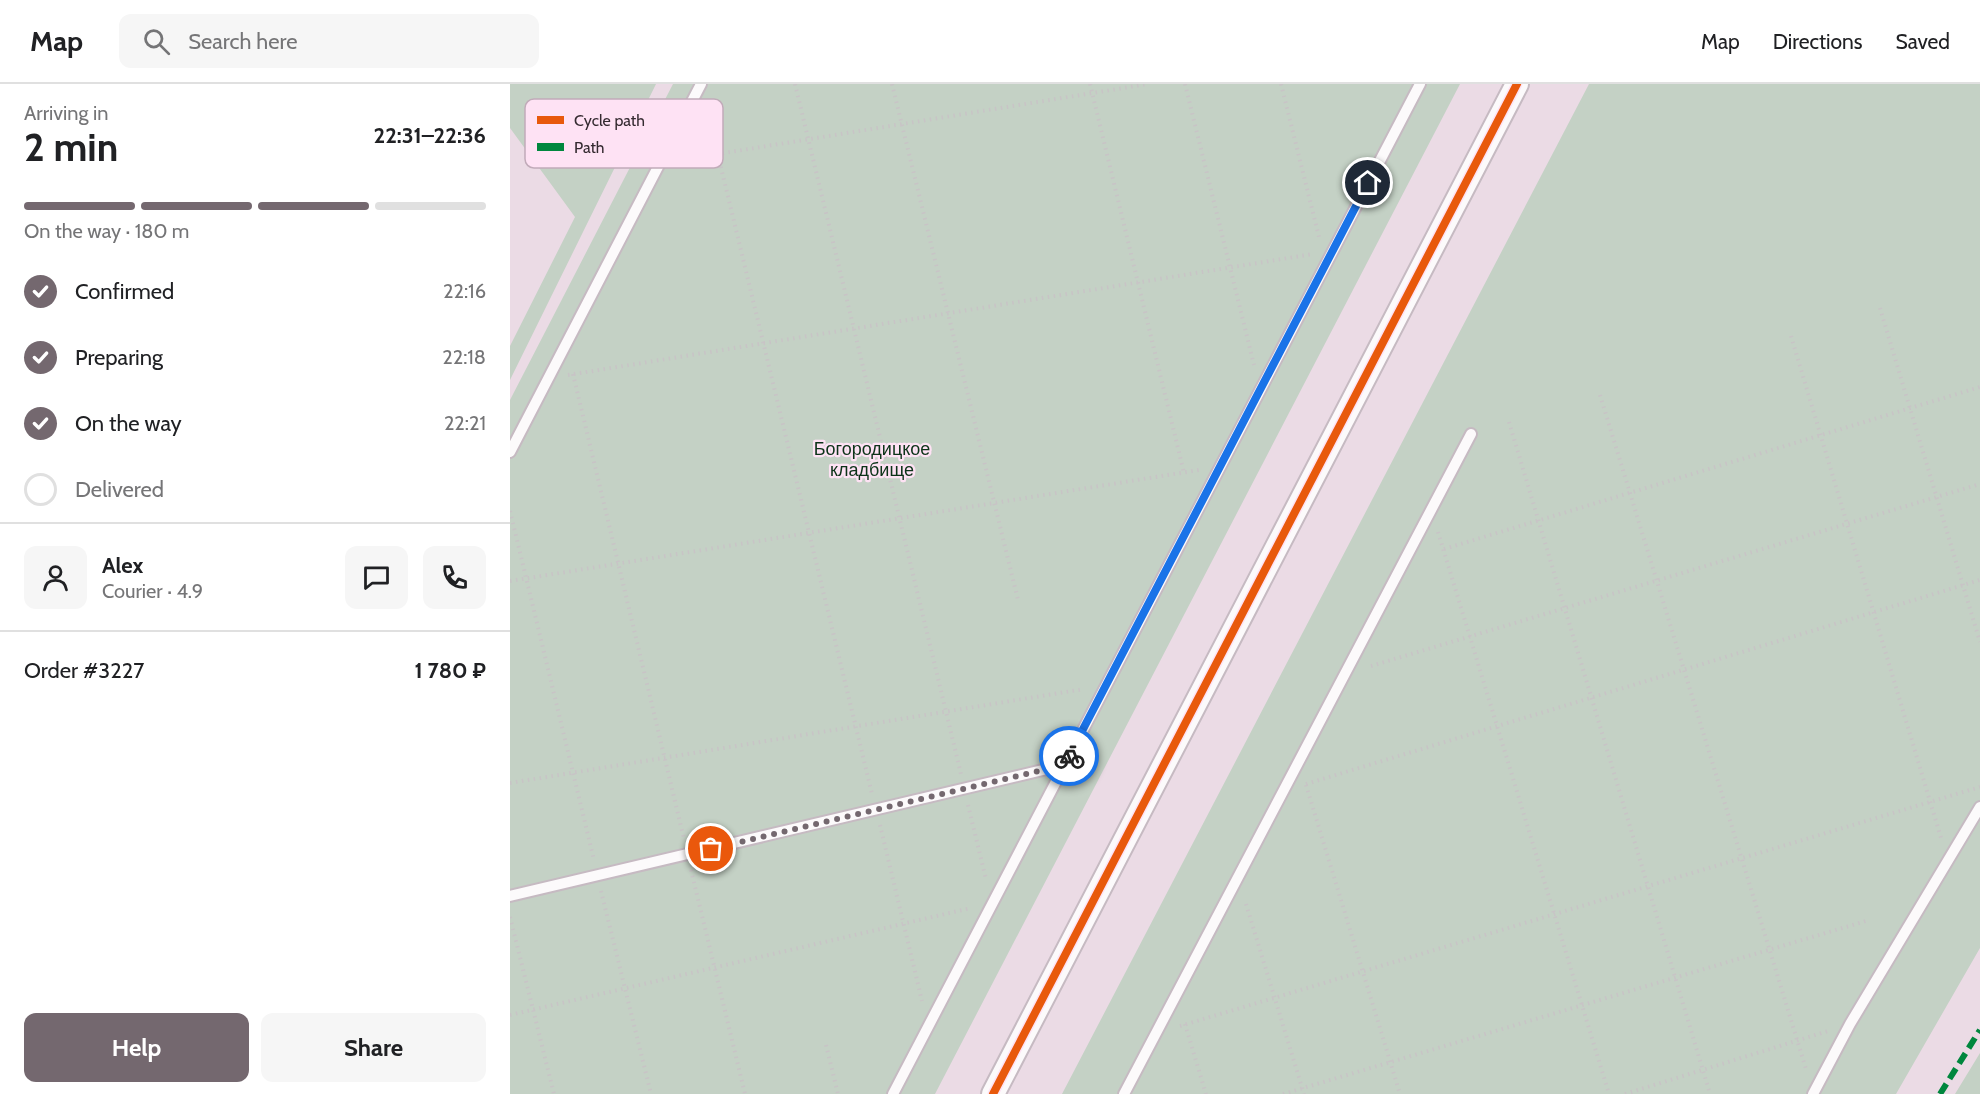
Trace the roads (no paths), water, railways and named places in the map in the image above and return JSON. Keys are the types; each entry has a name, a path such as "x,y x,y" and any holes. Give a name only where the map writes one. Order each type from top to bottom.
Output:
{"street":[{"path":"993,1094 1517,84"}],"lane":[{"path":"693,99 701,84"},
{"path":"893,1094 1420,84"},
{"path":"510,452 658,168"},
{"path":"1124,1094 1472,434"},
{"path":"510,896 1064,765"},
{"path":"1813,1093 1850,1024 1980,807"}],"park label":[{"name":"Богородицкое кладбище","path":"872,460"}]}
